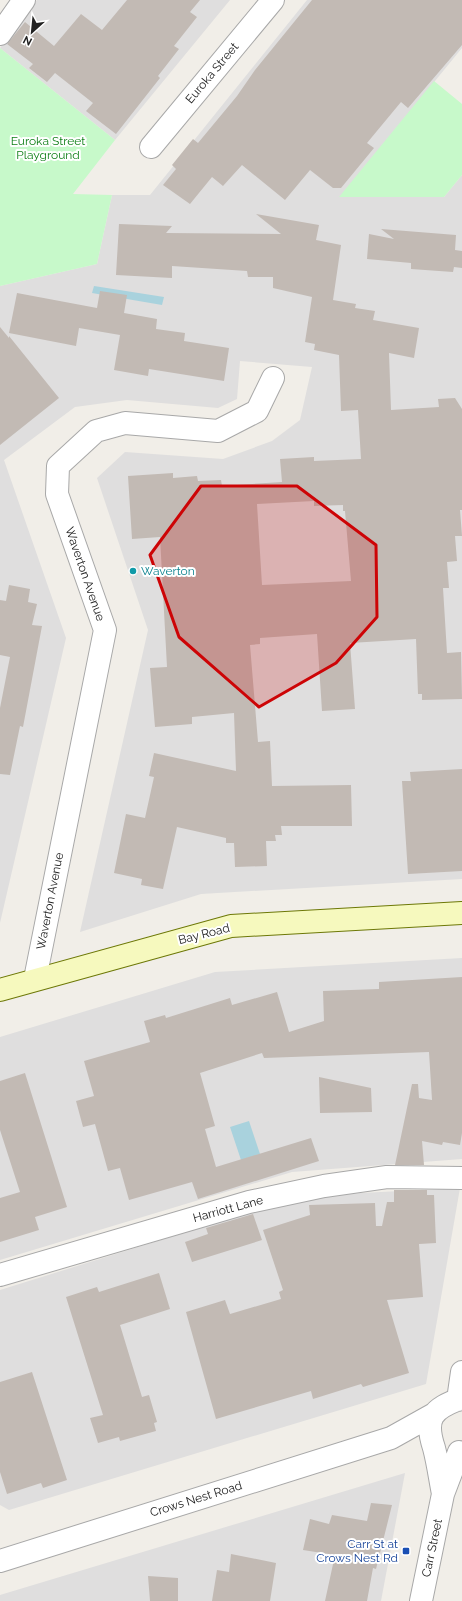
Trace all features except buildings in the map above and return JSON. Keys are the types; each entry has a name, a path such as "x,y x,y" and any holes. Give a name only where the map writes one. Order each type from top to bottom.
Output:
{"street":[{"path":"0,34 24,0"},
{"name":"Euroka Street","path":"151,147 273,0"},
{"name":"Waverton Avenue","path":"35,979 105,630 57,494 58,466 96,431 125,423 218,431 257,411 273,378"},
{"name":"Bay Road","path":"0,990 35,979 231,926 462,913"},
{"name":"Harriott Lane","path":"0,1275 249,1202 309,1189 387,1177 462,1178"},
{"path":"460,1399 462,1372"},
{"name":"Crows Nest Road","path":"0,1561 391,1438 460,1399"},
{"name":"Carr Street","path":"434,1414 429,1422 432,1444 443,1494"},
{"name":"Crows Nest Road","path":"391,1438 432,1444 442,1451 460,1451"},
{"name":"Carr Street","path":"421,1601 443,1494 460,1451"}],"highlighted area":[{"path":"201,486 297,486 376,545 377,617 336,663 259,707 179,637 150,555"}],"shaded area":[{"path":"37,0 230,0 115,140 0,48"},
{"path":"307,0 462,0 462,48 340,197 444,197 462,175 462,879 201,894 80,932 148,630 97,478 125,452 223,459 272,441 300,420 312,367 240,361 237,399 218,408 127,400 75,407 4,460 66,638 0,923 0,286 97,264 112,195 150,195"},
{"path":"462,958 462,1159 292,1172 0,1260 0,1037 215,972"},
{"path":"460,1188 426,1384 9,1510 0,1505 0,1290 302,1196"},
{"path":"405,1473 381,1601 0,1601 0,1595"}],"green space":[{"name":"Euroka Street Playground","path":"0,48 115,140 73,194 112,195 97,264 0,286"},
{"path":"434,81 462,104 462,175 444,197 339,197"}],"water":[{"path":"94,286 164,297 162,305 92,293"},
{"path":"249,1121 260,1154 241,1160 230,1127"}],"place":[{"name":"Waverton","path":"133,571"},
{"name":"Carr St at Crows Nest Rd","path":"406,1551"}]}
